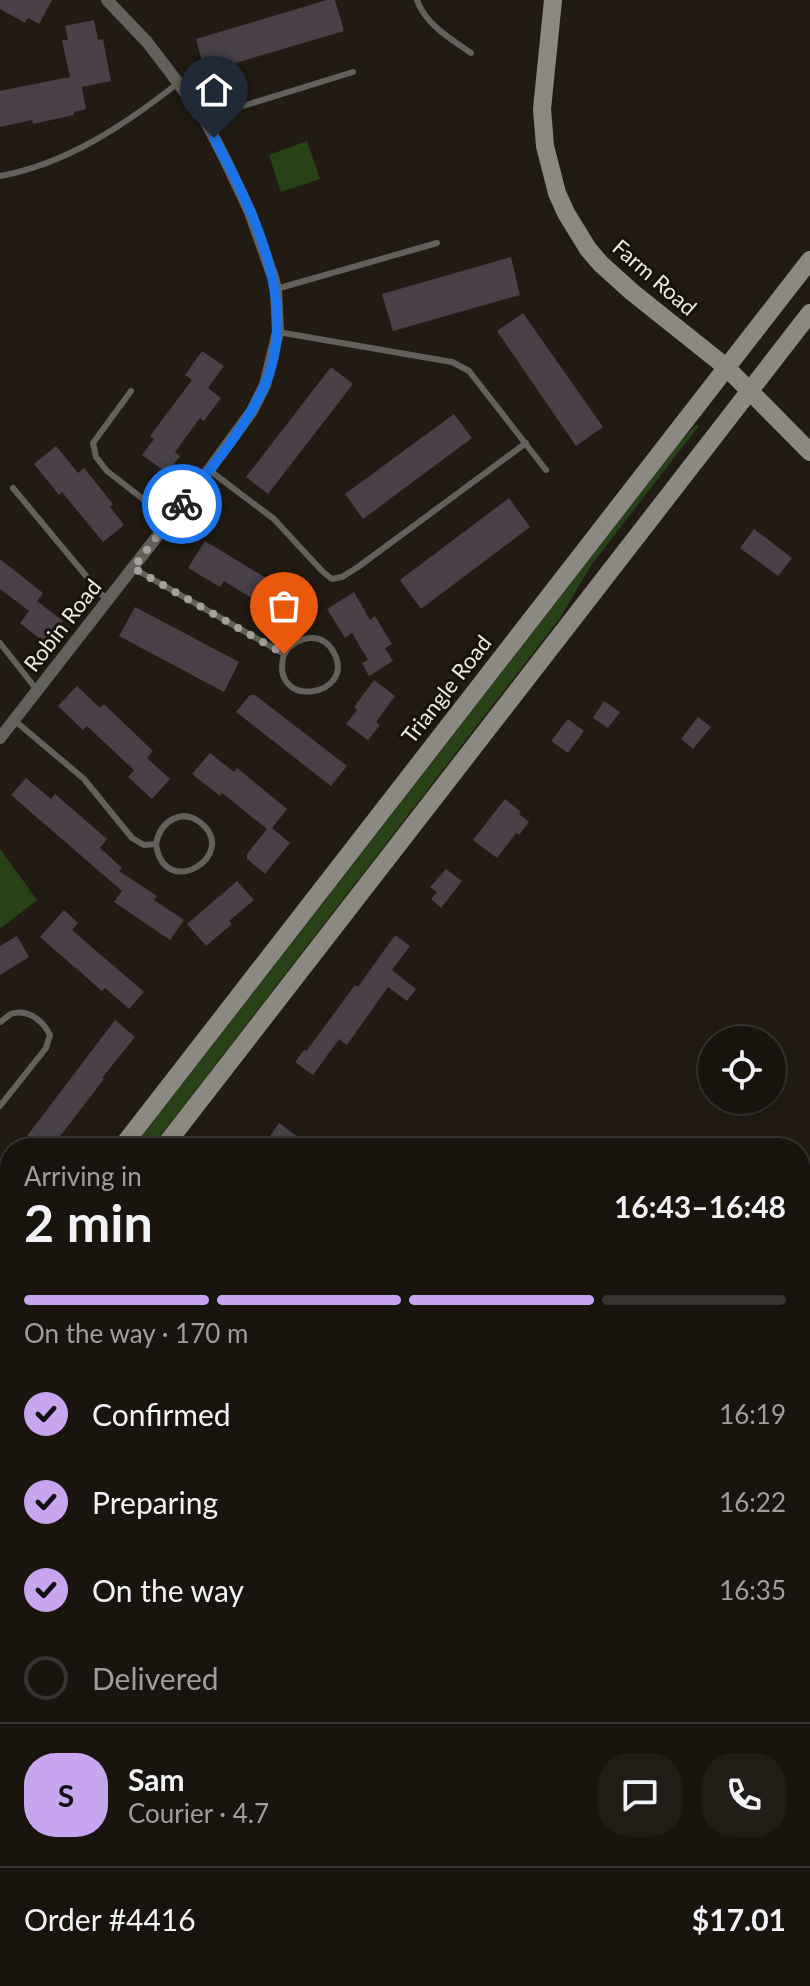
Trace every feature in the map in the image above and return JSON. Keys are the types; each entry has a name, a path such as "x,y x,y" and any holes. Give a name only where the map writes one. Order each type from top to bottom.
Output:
{"street":[{"name":"Robin Road","path":"0,738 252,411 265,385 278,332 276,289 250,212 204,118 147,42 107,0"},
{"name":"Farm Road","path":"553,0 542,109 545,146 561,203 588,249 601,264 726,367 810,452"},
{"name":"Triangle Road","path":"129,1138 810,260"},
{"path":"171,1138 810,313"}],"lane":[{"path":"417,0 435,26 471,53"},
{"path":"204,118 353,72"},
{"path":"0,176 56,160 93,142 178,83"},
{"path":"276,289 437,243"},
{"path":"278,332 452,362 469,371 546,470"},
{"path":"131,391 93,443 96,457 107,471 170,520"},
{"path":"209,470 274,519 332,579 358,567 526,443"},
{"path":"13,488 107,601"},
{"path":"133,568 284,654"},
{"path":"304,638 321,640 329,646 337,661 333,679 313,693 297,690 285,679 281,662 284,654 296,641 304,638"},
{"path":"0,643 37,690"},
{"path":"14,720 84,779 132,838 144,845 156,844"},
{"path":"179,817 189,817 205,826 212,844 207,860 193,871 184,872 161,861 156,844 163,826 179,817"},
{"path":"0,1022 12,1014 25,1013 44,1024 50,1035 46,1048 0,1106"}],"green space":[{"path":"307,141 320,179 281,192 269,155"},
{"path":"698,425 592,564 560,618 159,1138 141,1138 682,440"},
{"path":"0,849 37,900 1,928 0,926"}],"building":[{"path":"0,0 52,0 39,24 28,18 25,23 0,9"},
{"path":"335,0 344,31 205,72 196,39"},
{"path":"94,20 98,40 103,39 111,81 82,87 86,109 74,112 74,115 0,127 0,91 70,77 62,40 68,40 65,26"},
{"path":"511,257 520,295 393,331 382,294"},
{"path":"523,313 603,427 576,446 497,331"},
{"path":"202,351 224,366 208,388 221,398 204,421 200,418 175,452 180,456 167,473 142,455 154,439 150,436 192,380 185,375"},
{"path":"331,367 353,384 268,494 246,477"},
{"path":"454,414 472,438 363,519 345,494"},
{"path":"56,446 78,473 84,468 113,504 110,507 124,525 103,542 62,492 59,495 34,464"},
{"path":"509,498 530,527 421,609 400,580"},
{"path":"754,529 792,558 778,576 740,548"},
{"path":"205,541 302,600 289,621 224,581 220,587 188,568"},
{"path":"0,559 43,593 37,601 63,621 45,643 20,623 29,611 0,589"},
{"path":"354,592 370,620 375,616 392,644 385,648 393,661 369,676 362,663 368,660 352,633 345,638 327,609"},
{"path":"135,607 239,662 224,692 119,636"},
{"path":"374,680 395,696 376,722 380,725 368,740 346,724"},
{"path":"77,686 100,708 104,704 153,751 147,758 170,779 152,799 128,777 134,770 87,726 83,730 58,706"},
{"path":"250,695 255,695 347,766 331,786 236,712"},
{"path":"604,701 620,712 608,728 593,718"},
{"path":"698,717 711,727 693,749 681,739"},
{"path":"568,719 584,731 568,753 551,741"},
{"path":"210,753 234,772 237,768 287,809 272,828 290,843 265,874 247,859 247,854 267,829 222,793 220,796 192,774"},
{"path":"26,778 51,799 55,794 107,839 100,848 122,868 119,871 157,896 154,900 184,920 170,940 114,902 122,891 11,795"},
{"path":"505,799 529,822 519,835 516,833 497,858 473,840"},
{"path":"446,869 462,881 441,908 431,899 437,892 430,887"},
{"path":"237,881 254,900 206,946 187,924"},
{"path":"64,910 78,923 72,930 144,992 129,1009 105,988 102,991 40,937"},
{"path":"395,935 410,946 392,970 416,989 407,1001 388,987 347,1045 339,1039 313,1075 295,1062 355,985 358,987"},
{"path":"17,936 29,957 0,975 0,946"},
{"path":"115,1020 135,1037 59,1138 26,1138"},
{"path":"279,1123 299,1138 269,1138"}],"way so far":[{"path":"182,504 133,568 284,654"}],"route":[{"path":"182,504 252,411 265,385 278,332 276,289 263,248 250,212 214,138"}]}
